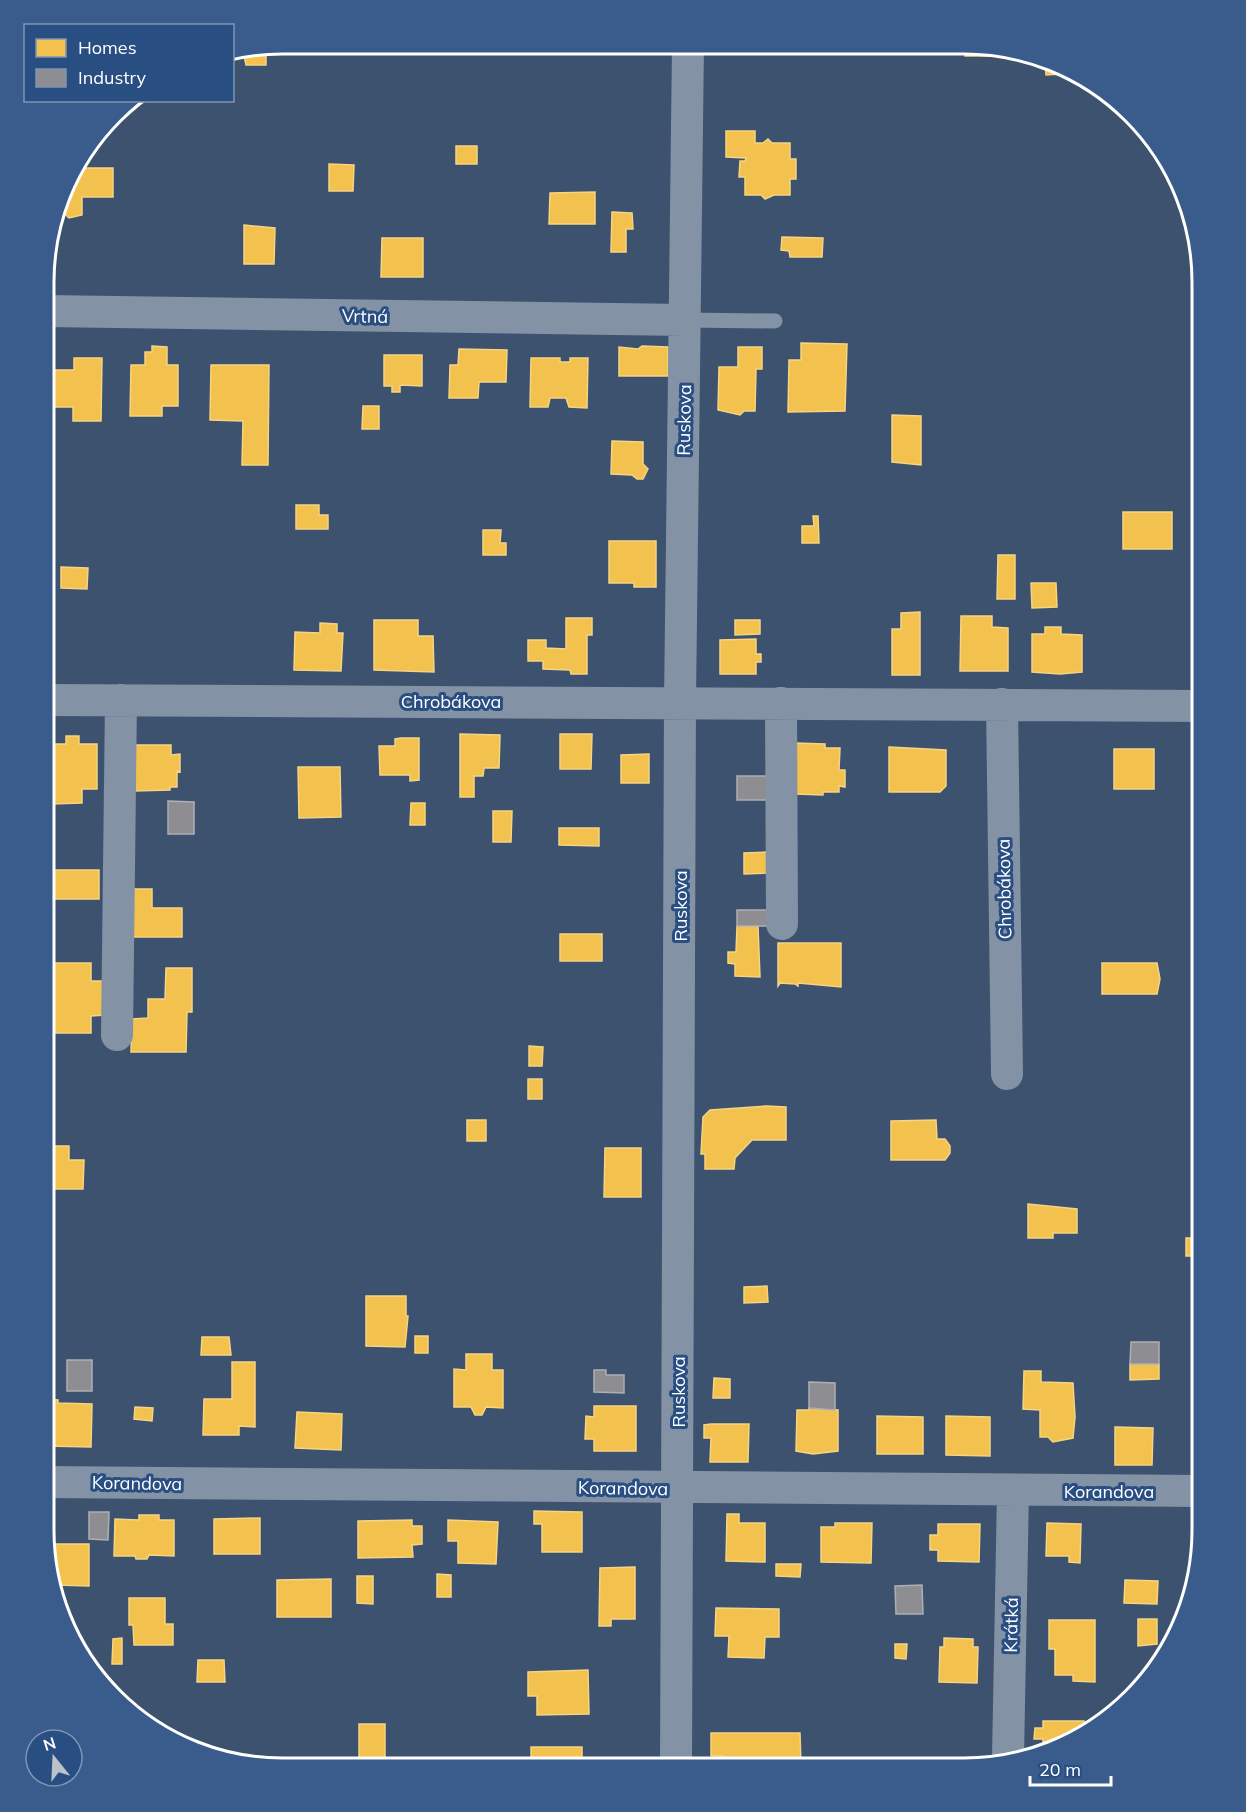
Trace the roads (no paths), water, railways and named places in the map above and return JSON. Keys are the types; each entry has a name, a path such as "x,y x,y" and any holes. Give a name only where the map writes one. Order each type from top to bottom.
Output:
{"street":[{"name":"Ruskova","path":"676,1758 680,702 688,54"},
{"name":"Vrtná","path":"54,311 685,320"},
{"name":"Chrobákova","path":"54,700 1192,706"},
{"path":"117,1035 121,700"},
{"path":"781,703 783,924"},
{"name":"Chrobákova","path":"1002,704 1007,1074"},
{"name":"Korandova","path":"54,1482 677,1489 1192,1491"},
{"name":"Krátká","path":"1008,1754 1013,1491"}],"lane":[{"path":"685,320 776,321"}]}
